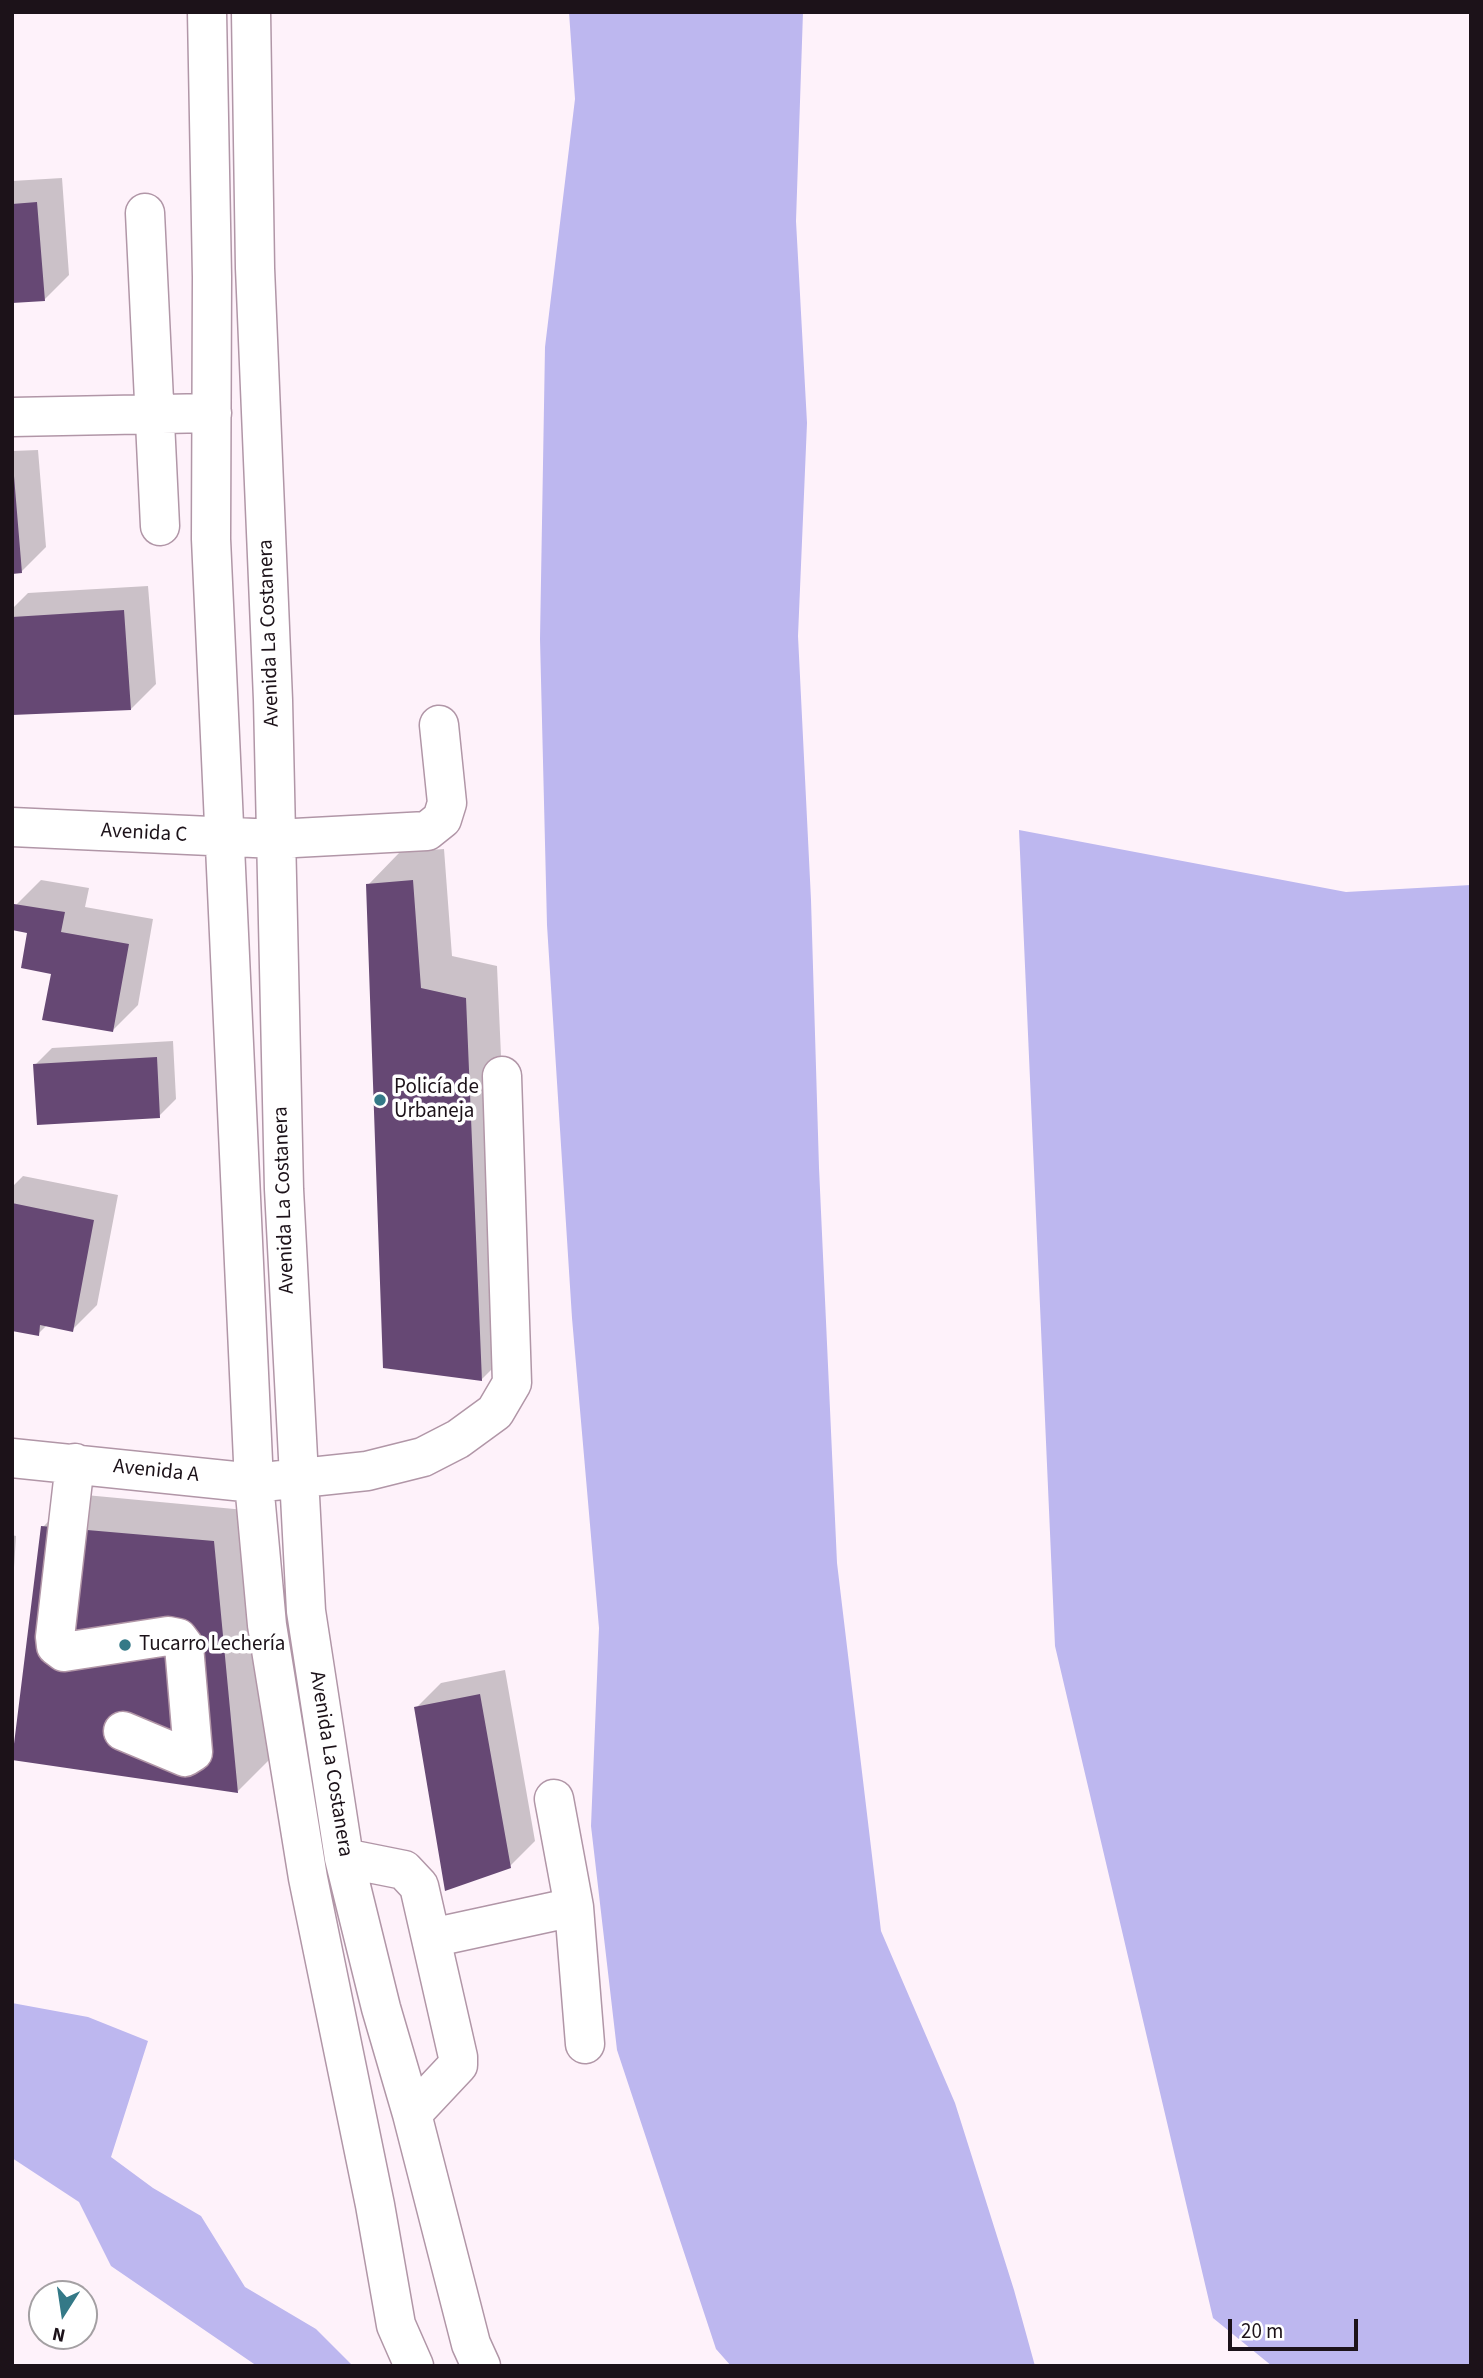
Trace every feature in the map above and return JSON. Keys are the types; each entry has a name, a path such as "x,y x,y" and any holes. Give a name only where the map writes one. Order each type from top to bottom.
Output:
{"street":[{"name":"Avenida La Costanera","path":"207,12 211,538 254,1483 267,1625 307,1878 375,2205 396,2325 414,2366"},
{"name":"Avenida La Costanera","path":"251,12 255,268 273,700 284,1189 306,1611 344,1858 381,2007 476,2355"},
{"path":"145,213 160,526"},
{"path":"12,417 212,413"},
{"name":"Avenida C","path":"12,827 225,839 427,831 442,819 447,803 439,725"},
{"name":"Avenida A","path":"12,1458 254,1483 367,1471 423,1457 458,1439 495,1412 512,1383 502,1076"},
{"path":"75,1463 55,1637 57,1646 64,1652 168,1636 178,1638 184,1646 194,1752 185,1757 123,1731"},
{"path":"554,1799 574,1906 585,2044"},
{"path":"344,1858 404,1870 419,1886 458,2065 412,2114"},
{"path":"431,1938 574,1906"}],"shaded area":[{"path":"569,12 803,12 796,221 807,423 798,636 837,1563 881,1931 955,2103 1035,2366 731,2366 716,2349 617,2050 591,1826 599,1628 572,1318 547,925 540,639 545,347 575,99"},
{"path":"1019,830 1346,892 1471,885 1471,2366 1272,2366 1213,2318 1055,1646"},
{"path":"12,2003 88,2017 148,2041 111,2157 153,2188 201,2216 245,2287 316,2329 353,2366 257,2366 111,2266 79,2202 12,2158"}],"building":[{"path":"37,202 45,301 12,303 12,204"},
{"path":"12,476 22,573 12,574"},
{"path":"124,610 131,710 12,715 12,617"},
{"path":"413,880 421,988 466,998 482,1381 383,1368 366,884"},
{"path":"14,904 65,912 61,932 129,944 113,1032 42,1020 51,974 21,968 27,933 12,930"},
{"path":"157,1057 160,1118 37,1125 33,1064"},
{"path":"12,1203 94,1220 73,1332 40,1325 39,1336 12,1331"},
{"name":"Tucarro Lechería","path":"41,1526 214,1541 238,1793 12,1760"},
{"path":"480,1694 511,1868 445,1891 414,1707"}],"place":[{"name":"Policía de Urbaneja","path":"380,1100"},
{"name":"Tucarro Lechería","path":"125,1645"}]}
